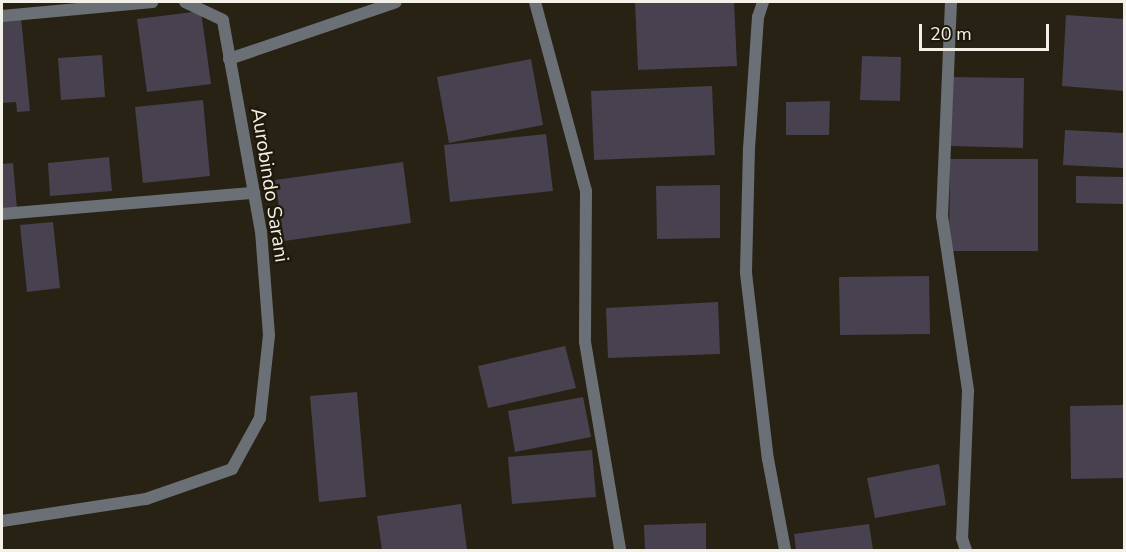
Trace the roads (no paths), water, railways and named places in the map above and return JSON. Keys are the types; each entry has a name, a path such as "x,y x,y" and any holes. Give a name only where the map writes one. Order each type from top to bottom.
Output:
{"street":[{"path":"2,16 152,2"},
{"name":"Aurobindo Sarani","path":"2,521 146,499 232,469 260,418 269,335 261,232 223,20 185,2"},
{"path":"229,59 396,2"},
{"path":"535,2 586,191 585,342 620,550"},
{"path":"763,2 758,17 749,148 746,273 768,459 785,550"},
{"path":"951,2 942,216 968,391 962,538 966,550"},
{"path":"2,214 254,193"}]}
